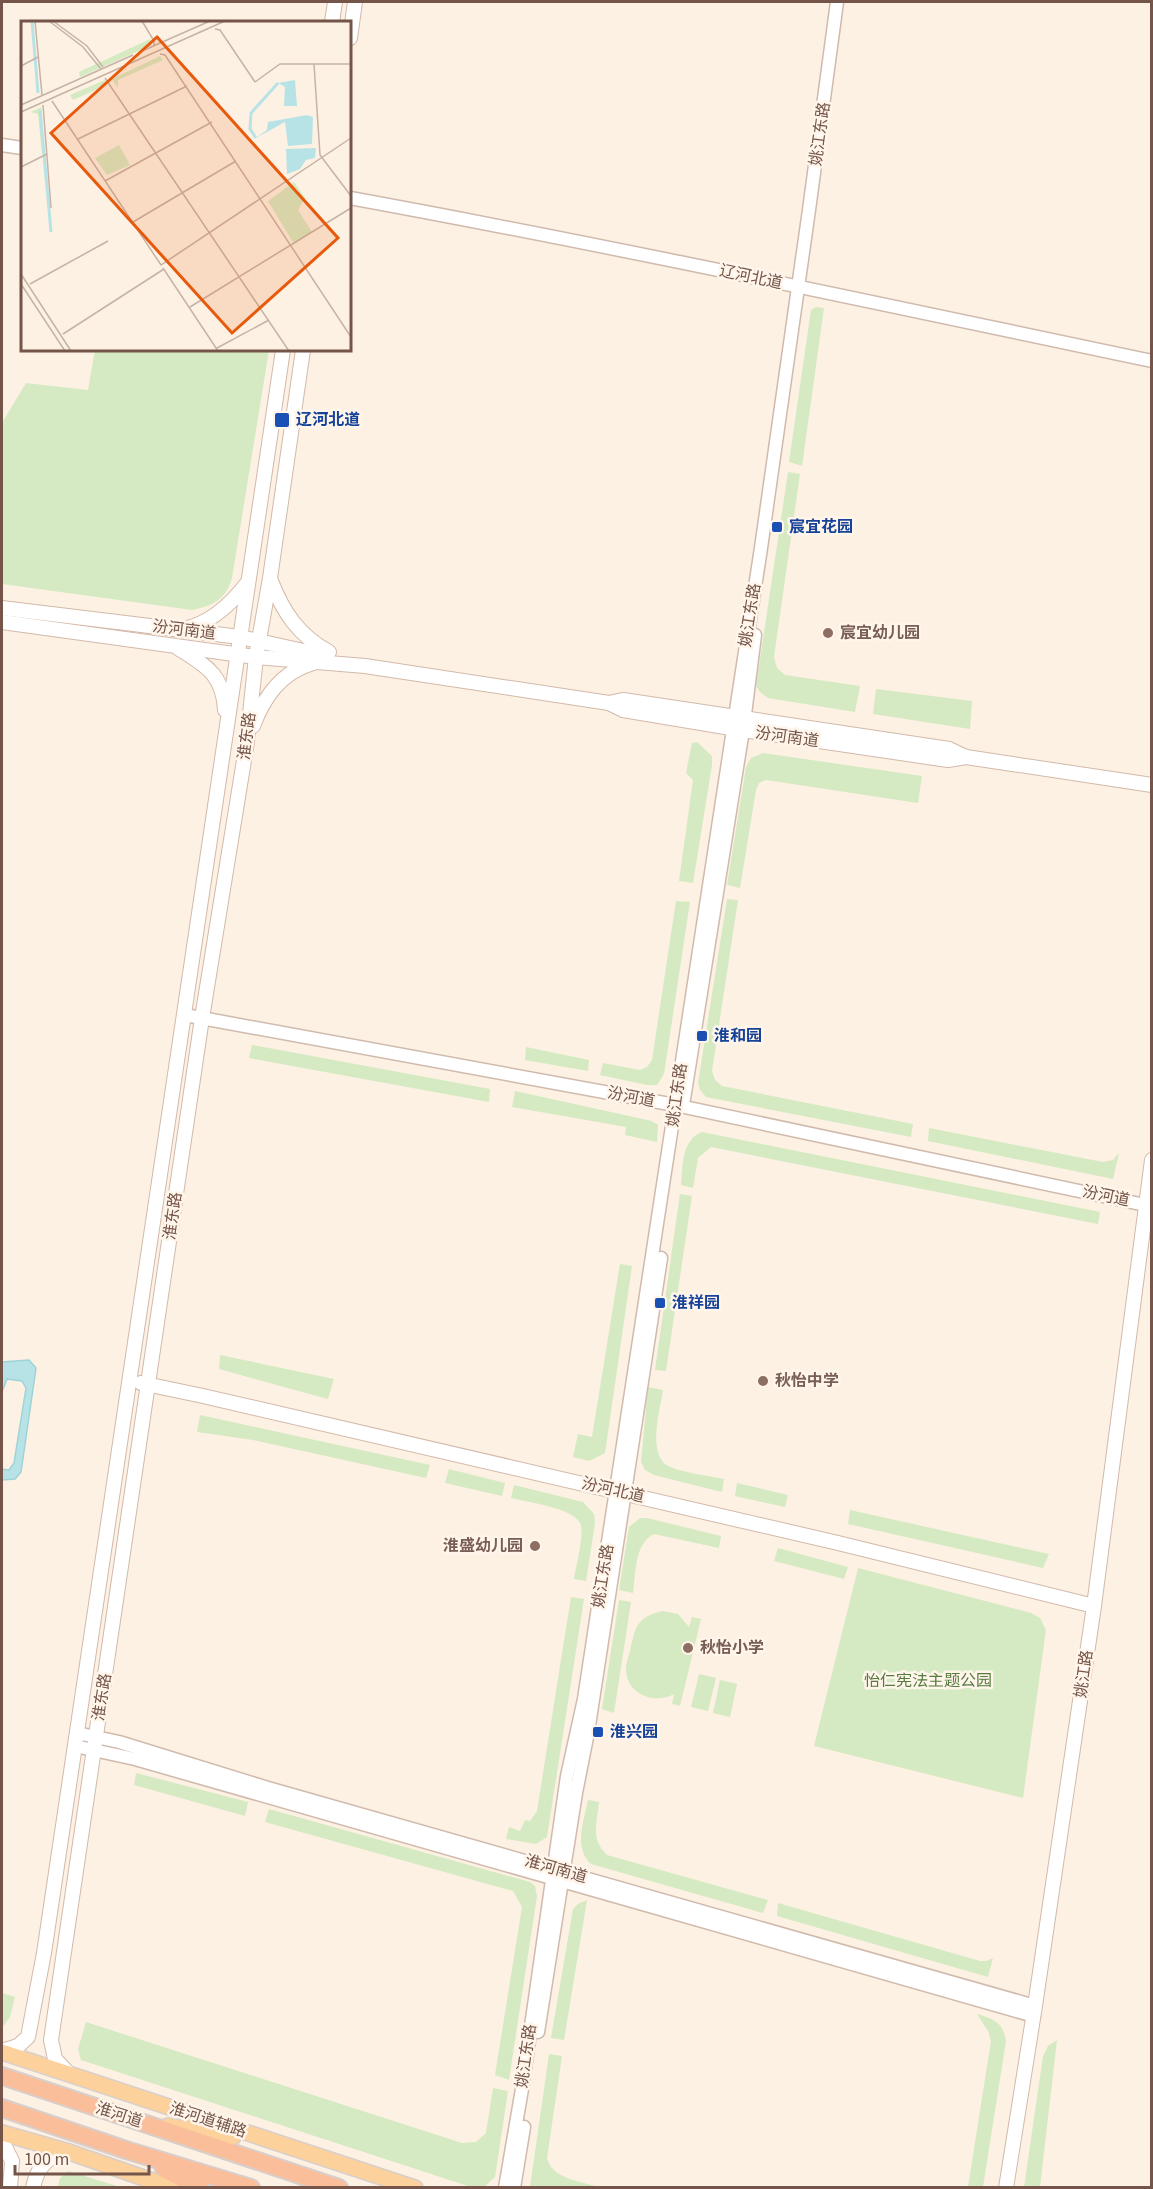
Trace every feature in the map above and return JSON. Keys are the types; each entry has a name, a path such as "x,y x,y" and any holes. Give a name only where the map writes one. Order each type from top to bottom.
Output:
{"highway":[{"name":"淮河道","path":"2,2076 339,2187"},
{"name":"淮河道","path":"2,2108 126,2150 252,2187"},
{"path":"126,2150 200,2187"}],"main road":[{"path":"332,21 335,2"},
{"path":"351,31 355,2"},
{"name":"淮东路","path":"2,2052 18,2046 28,2037 31,2030 44,1953 226,727 250,580 260,497 284,351"},
{"name":"淮东路","path":"71,2075 61,2068 55,2059 51,2040 202,1018 247,742 256,657 270,578 303,351"},
{"path":"270,578 279,603 297,627 319,646 341,659"},
{"path":"175,630 192,627 223,610 250,580"},
{"name":"汾河南道","path":"2,608 259,640 365,666"},
{"name":"汾河南道","path":"2,622 256,657 365,666 609,703 623,710 738,723 948,760 966,757 1152,785"},
{"path":"174,645 202,663 219,680 225,701 226,727"},
{"path":"247,742 258,714 273,686 296,670 321,662"},
{"name":"姚江路","path":"1006,2187 1035,2011 1094,1606 1152,1160"},
{"name":"汾河北道","path":"130,1381 620,1492 1094,1606"},
{"name":"淮河道辅路","path":"2,2052 415,2187"},
{"path":"130,2119 283,2145"},
{"path":"2,2133 69,2152 173,2187"},
{"path":"2,2141 12,2161 10,2187"},
{"path":"33,2187 42,2164 59,2154 69,2152"}],"street":[{"name":"姚江东路","path":"505,2187 557,1875 588,1732 620,1492 788,385 837,2"},
{"name":"姚江东路","path":"801,287 844,2"},
{"path":"2,145 21,148"},
{"name":"辽河北道","path":"351,198 504,226 1152,361"},
{"name":"汾河道","path":"185,1015 678,1106 1145,1204"},
{"name":"淮河南道","path":"76,1739 1035,2011"},
{"name":"姚江东路","path":"514,2187 557,1875"}],"green space":[{"path":"816,307 824,308 802,466 789,462 811,310"},
{"path":"95,351 269,351 232,578 226,591 212,604 192,610 2,584 2,423 26,383 88,390"},
{"path":"788,472 800,474 774,657 777,668 785,675 860,686 855,712 768,698 756,686"},
{"path":"876,689 972,701 970,729 873,714"},
{"path":"697,742 712,756 712,765 693,883 679,881 693,780 686,773 692,743"},
{"path":"763,753 922,776 918,803 766,780 759,783 740,888 727,885 746,767 751,758"},
{"path":"727,899 738,900 712,1071 715,1080 722,1086 913,1124 911,1137 706,1097 700,1090 698,1083"},
{"path":"676,901 690,902 664,1074 657,1085 600,1075 603,1063 640,1070 647,1067 652,1060"},
{"path":"252,1045 490,1089 489,1102 249,1058"},
{"path":"526,1047 589,1060 588,1071 525,1060"},
{"path":"515,1091 652,1121 658,1125 657,1142 625,1135 626,1127 512,1107"},
{"path":"929,1128 1103,1162 1113,1160 1119,1153 1113,1179 928,1141"},
{"path":"702,1132 1100,1212 1098,1224 711,1147 698,1158 693,1188 681,1185 684,1155 690,1141"},
{"path":"680,1194 692,1196 666,1371 655,1370"},
{"path":"620,1264 632,1266 605,1453 589,1461 573,1457 578,1434 592,1437"},
{"path":"220,1355 334,1379 328,1399 219,1369"},
{"path":"648,1387 663,1390 656,1431 658,1452 662,1460 668,1466 680,1470 724,1479 722,1492 654,1475 645,1470 641,1462"},
{"path":"200,1415 430,1465 426,1478 253,1440 197,1432"},
{"path":"449,1469 505,1483 502,1496 445,1483"},
{"path":"737,1483 788,1495 785,1507 735,1496"},
{"path":"514,1485 583,1502 594,1514 595,1523 586,1581 574,1579 581,1542 580,1523 569,1513 511,1498"},
{"path":"850,1510 1049,1554 1043,1568 848,1524"},
{"path":"640,1518 721,1536 719,1548 654,1534 647,1539 639,1552 633,1593 619,1590 629,1527"},
{"path":"778,1548 848,1567 844,1579 774,1561"},
{"name":"怡仁宪法主题公园","path":"858,1568 1031,1613 1040,1618 1046,1630 1023,1798 814,1746"},
{"path":"571,1597 584,1599 547,1837 536,1844 506,1839 509,1827 520,1831 525,1820 530,1821 537,1811"},
{"path":"619,1600 631,1602 614,1713 602,1709"},
{"path":"662,1611 678,1614 689,1627 692,1617 701,1619 680,1706 672,1704 674,1694 658,1698 642,1695 636,1691 627,1678 627,1663 637,1626 646,1617"},
{"path":"699,1674 716,1678 708,1711 691,1707"},
{"path":"720,1680 737,1684 730,1717 713,1713"},
{"path":"136,1773 248,1802 245,1816 134,1785"},
{"path":"588,1800 599,1802 596,1837 607,1855 768,1900 763,1913 591,1864 582,1850 581,1842 582,1825"},
{"path":"269,1809 530,1882 535,1886 537,1896 509,2080 495,2075 522,1907 513,1891 265,1822"},
{"path":"587,1900 564,2040 551,2038 573,1909"},
{"path":"778,1903 980,1961 993,1958 988,1977 777,1916"},
{"path":"2,1993 15,1997 10,2017 2,2028"},
{"path":"977,2014 997,2022 1003,2029 1006,2041 983,2187 968,2187 991,2041 988,2031"},
{"path":"86,2022 462,2143 476,2142 486,2133 493,2088 508,2091 495,2177 484,2187 471,2187 81,2060 78,2049"},
{"path":"1057,2040 1040,2187 1024,2187 1043,2056 1048,2046"},
{"path":"549,2054 562,2056 547,2158 550,2165 561,2175 599,2187 530,2187"},
{"path":"68,2171 120,2187 58,2187 60,2178"}],"water":[{"path":"29,1360 36,1368 21,1472 15,1479 2,1480 2,1469 9,1470 14,1463 26,1388 22,1381 7,1379 2,1392 2,1362"}],"place":[{"name":"辽河北道","path":"282,420"},
{"name":"宸宜花园","path":"777,527"},
{"name":"宸宜幼儿园","path":"828,633"},
{"name":"淮和园","path":"702,1036"},
{"name":"淮祥园","path":"660,1303"},
{"name":"秋怡中学","path":"763,1381"},
{"name":"淮盛幼儿园","path":"535,1546"},
{"name":"秋怡小学","path":"688,1648"},
{"name":"淮兴园","path":"598,1732"}]}
